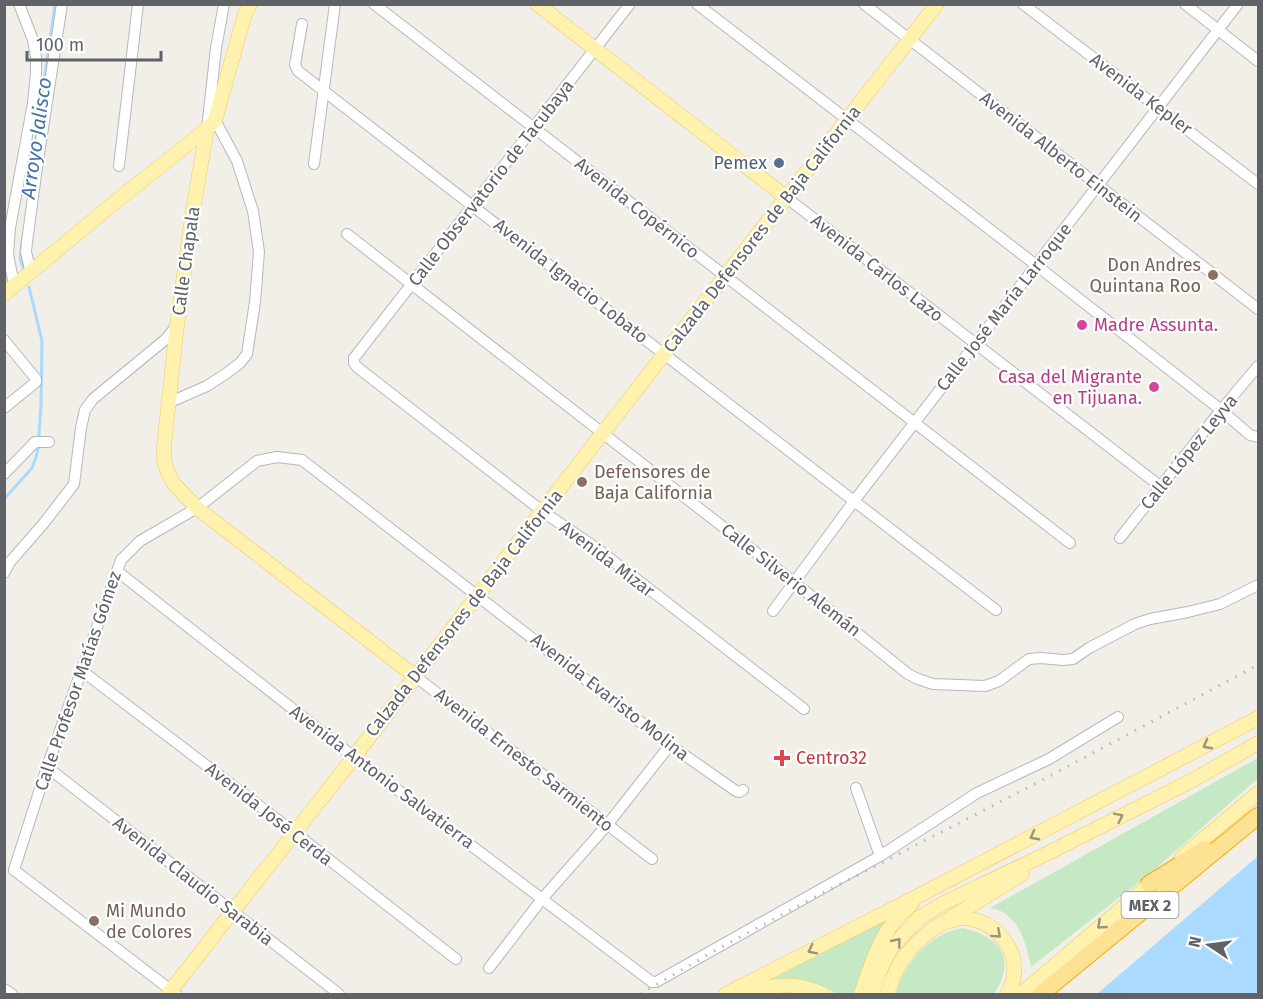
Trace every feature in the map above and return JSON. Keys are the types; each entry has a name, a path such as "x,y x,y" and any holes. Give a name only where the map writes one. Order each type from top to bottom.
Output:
{"highway":[{"path":"1149,884 1258,815"},
{"name":"MEX 2","path":"1041,994 1258,815"}],"main road":[{"path":"9,290 211,124 220,108 249,4"},
{"name":"Avenida Carlos Lazo","path":"537,4 787,198"},
{"name":"Calzada Defensores de Baja California","path":"172,993 542,511 937,4"},
{"name":"Calle Chapala","path":"197,508 174,484 168,473 164,460 164,446 177,325 193,210 211,124"},
{"name":"Avenida Ernesto Sarmiento","path":"197,508 416,677"},
{"path":"726,994 1258,718"},
{"path":"872,994 891,948 919,918 942,904 1193,780 1258,743"},
{"path":"1021,994 1258,793"},
{"path":"887,994 904,955 920,939 1024,873 1048,853"},
{"path":"861,994 883,939 892,923 920,895"},
{"path":"944,922 962,918 978,921 992,928 1009,945 1015,964 1015,975 1007,994"},
{"path":"748,994 776,986 789,985 822,994"}],"street":[{"path":"9,290 10,228 33,103 36,74 33,40 19,4"},
{"path":"31,273 27,260 27,242 62,4"},
{"path":"119,165 138,4"},
{"name":"Calle Chapala","path":"211,124 216,48 224,4"},
{"path":"314,164 335,4"},
{"name":"Avenida Copérnico","path":"374,4 1070,543"},
{"name":"Calle Observatorio de Tacubaya","path":"354,363 354,358 630,4"},
{"path":"697,4 1036,265 1250,435 1258,437"},
{"name":"Avenida Alberto Einstein","path":"864,4 1258,309"},
{"name":"Avenida Kepler","path":"1023,4 1258,183"},
{"path":"1185,4 1258,61"},
{"name":"Calle José María Larroque","path":"773,611 854,501 1238,4"},
{"name":"Avenida Ignacio Lobato","path":"302,24 296,68 996,609"},
{"path":"168,403 207,386 240,363 248,354 259,252 253,211 237,161 211,124"},
{"name":"Avenida Carlos Lazo","path":"787,198 1160,486"},
{"name":"Calle Silverio Alemán","path":"347,234 795,583 908,674 918,679 933,684 985,686 999,681 1029,659 1073,659 1135,624 1220,604 1258,585"},
{"path":"4,573 10,562 74,484 85,410 93,399 166,339 177,325"},
{"path":"4,340 36,379 36,382 4,408"},
{"name":"Avenida Mizar","path":"354,363 542,511 598,550 804,709"},
{"name":"Calle López Leyva","path":"1120,538 1258,366"},
{"path":"4,474 42,442"},
{"name":"Calle Profesor Matías Gómez","path":"9,873 121,560 140,541 197,508 257,461 276,457 302,460"},
{"name":"Avenida Evaristo Molina","path":"302,460 670,745 736,791 743,790"},
{"name":"Avenida Antonio Salvatierra","path":"117,571 354,757 650,981 656,982 880,856"},
{"name":"Avenida José Cerda","path":"81,670 295,832 456,959"},
{"name":"Avenida Ernesto Sarmiento","path":"416,677 652,859"},
{"path":"856,788 880,856 977,793 1049,759 1118,717"},
{"path":"489,968 542,899 608,824 670,745"},
{"name":"Avenida Claudio Sarabia","path":"47,767 339,994"},
{"path":"9,873 172,993"},
{"path":"4,989 12,994"}],"green space":[{"path":"1258,758 1258,778 1153,871 1031,967 1023,937 1015,923 1002,912 990,908"},
{"path":"889,917 857,994 836,994 825,987 799,980 769,981"},
{"path":"963,928 987,937 1001,951 1004,970 994,994 896,994 908,967 928,944 945,933"}],"water":[{"path":"1258,856 1258,994 1097,994"}],"waterway":[{"name":"Arroyo Jalisco","path":"36,139 55,4"},
{"name":"Arroyo Jalisco","path":"23,235 20,258 24,271"},
{"name":"Arroyo Jalisco","path":"4,499 32,468 38,449 42,341 29,287"}],"railway":[{"path":"640,994 817,896 1033,785 1258,665"}],"place":[{"name":"Pemex","path":"779,163"},
{"name":"Don Andres Quintana Roo","path":"1213,275"},
{"name":"Madre Assunta.","path":"1082,325"},
{"name":"Casa del Migrante en Tijuana.","path":"1154,387"},
{"name":"Defensores de Baja California","path":"582,482"},
{"name":"Centro32","path":"782,758"},
{"name":"Mi Mundo de Colores","path":"94,921"}]}
